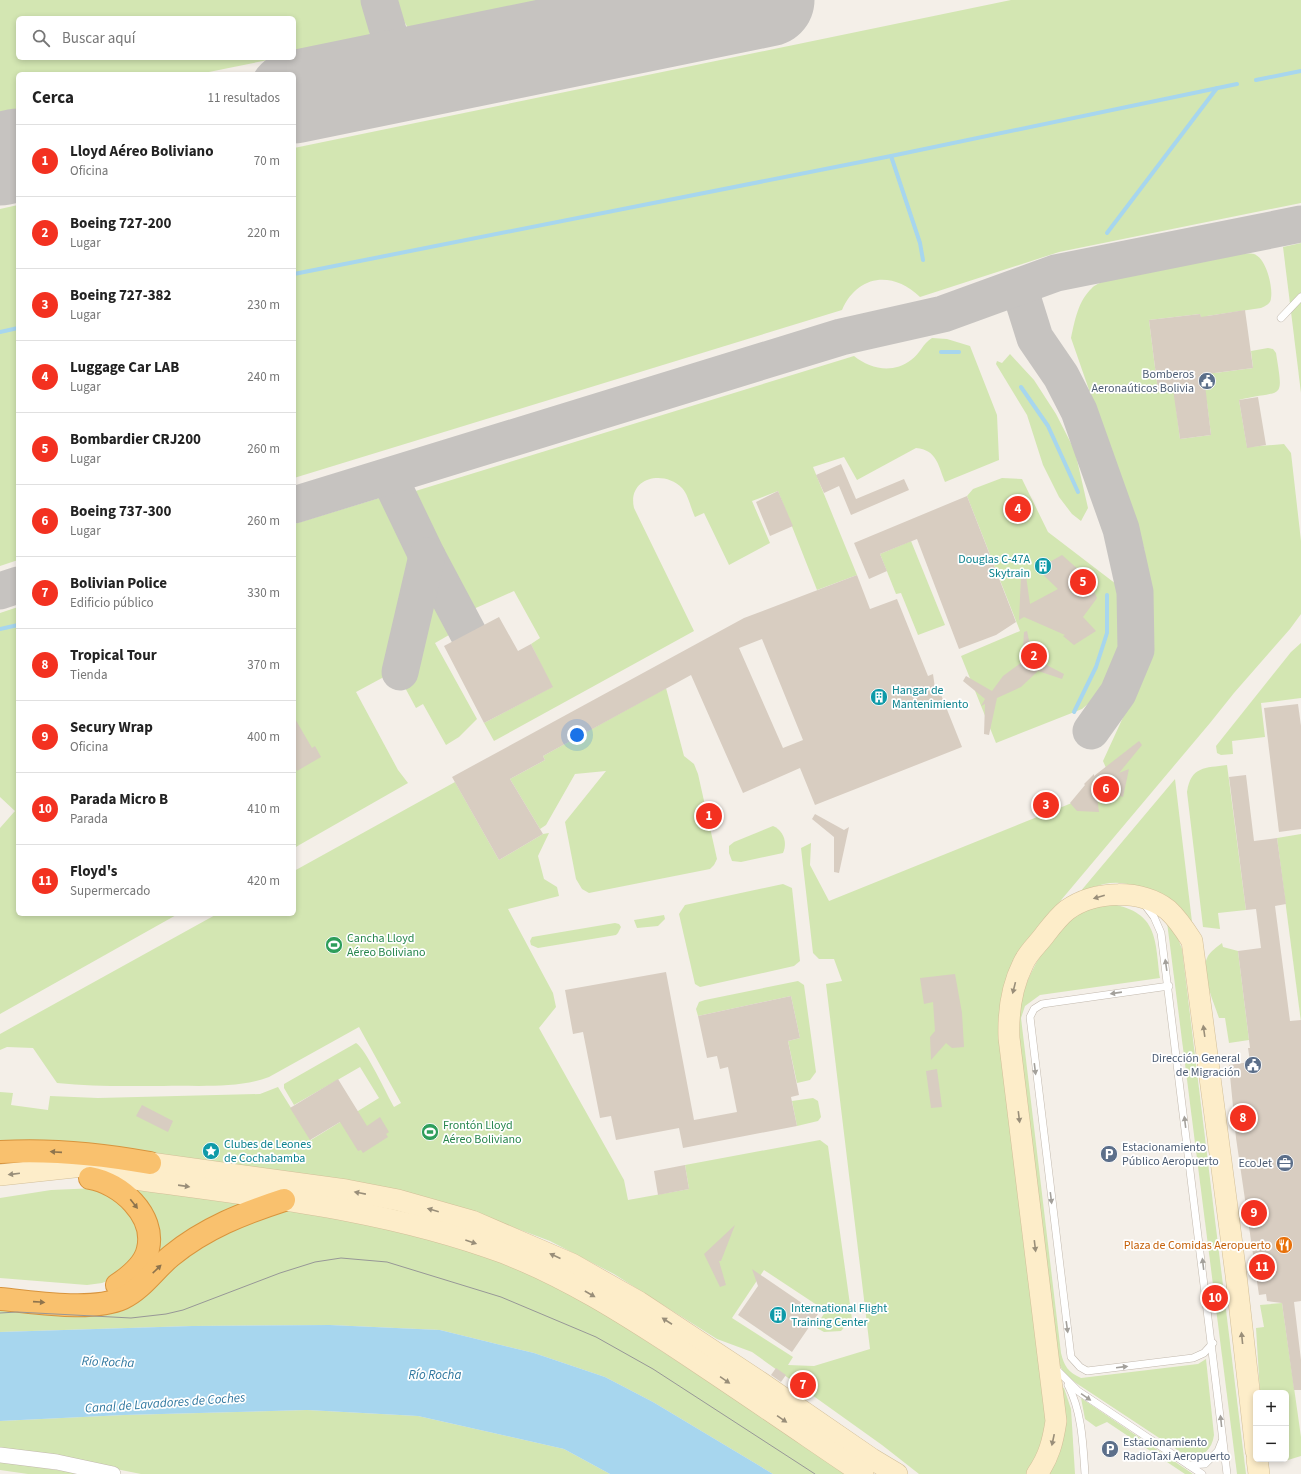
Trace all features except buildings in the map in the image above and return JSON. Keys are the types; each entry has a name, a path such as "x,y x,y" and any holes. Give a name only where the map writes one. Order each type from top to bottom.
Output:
{"highway":[{"path":"0,1152 26,1150 102,1155 150,1163"},
{"path":"0,1285 89,1291 108,1289 118,1284 143,1261 148,1249 149,1233 142,1216 127,1196 102,1180 90,1178"},
{"path":"0,1299 86,1305 123,1298 135,1291 170,1257 195,1238 252,1210 284,1200"}],"street":[{"path":"1037,1474 1047,1459 1053,1443 1056,1421 1009,1038 1010,1002 1015,983 1028,954 1068,910 1085,901 1106,895 1122,895 1155,902 1168,911 1182,925 1192,941 1236,1275 1253,1426"},
{"path":"0,1175 102,1164 150,1163 346,1190 398,1200 472,1221 572,1264 639,1302 863,1474"},
{"path":"0,1190 90,1178 128,1178 284,1200 393,1219 452,1235 506,1254 587,1292 700,1350 897,1474"},
{"path":"0,1455 57,1462 113,1474"},
{"path":"1257,1462 1259,1474"}],"lane":[{"path":"1281,318 1301,297"},
{"path":"1137,898 1154,917 1161,933 1169,986 1213,1343 1222,1439 1227,1474"},
{"path":"1169,986 1042,1004 1034,1009 1030,1017 1060,1274 1071,1357 1080,1367 1087,1371 1193,1358 1204,1353 1213,1343"},
{"path":"700,1350 738,1358"},
{"path":"1049,1360 1066,1381 1078,1391 1202,1474"},
{"path":"1066,1381 1075,1400 1080,1425 1085,1474"},
{"path":"1188,1465 1205,1464 1208,1462 1218,1451 1222,1439"},
{"path":"883,1457 903,1474"}],"green space":[{"path":"0,0 368,0 370,40 296,55 296,16 16,16 16,60 268,60 209,72 16,72 16,110 0,114"},
{"path":"392,0 556,0 409,30"},
{"path":"1011,0 1301,0 1301,203 1059,252 920,297 899,283 888,280 877,280 867,283 857,289 849,298 842,310 296,477 296,148"},
{"path":"16,205 16,561 0,566 0,209"},
{"path":"1301,243 1301,393 1283,247"},
{"path":"1241,253 1254,254 1262,261 1268,273 1271,287 1271,300 1266,306 1207,316 1215,373 1253,368 1251,351 1268,348 1273,349 1276,353 1280,380 1277,391 1239,400 1247,447 1284,444 1291,453 1301,541 1301,614 1290,629 1234,693 1025,943 1007,976 1046,1409 1045,1440 1027,1474 919,1474 882,1445 752,1352 717,1339 614,1274 550,1241 465,1209 0,1145 0,1092 13,1093 11,1105 48,1110 50,1096 98,1098 260,1094 278,1087 311,1140 379,1098 360,1067 294,1105 284,1088 284,1084 356,1043 371,1063 394,1107 401,1103 359,1027 269,1077 257,1081 218,1086 110,1086 57,1083 33,1048 7,1047 0,1050 0,1034 213,916 296,916 296,870 455,782 499,860 543,834 549,833 538,856 544,879 557,887 559,896 508,909 553,993 556,1007 539,1028 624,1180 628,1200 689,1189 685,1165 820,1140 828,1146 852,1319 841,1331 824,1332 815,1327 826,1311 764,1270 732,1318 793,1357 788,1365 814,1366 870,1349 826,984 842,981 834,959 819,959 813,953 801,848 811,843 810,865 829,901 1104,790 1110,777 1103,761 1147,665 1152,607 1144,548 1071,338 1080,305 1087,293 1092,288 1102,282 1118,277 1162,267","holes":["1200,314 1209,385 1158,391 1149,320","1207,403 1211,435 1180,439 1176,407"]},
{"path":"932,338 947,339 970,346 997,415 999,460 945,482 933,455 923,449 916,448 857,480 844,457 813,467 857,575 817,590 778,491 752,501 770,543 729,565 704,513 695,517 688,498 682,488 674,482 666,479 657,478 641,483 633,498 634,508 694,631 494,741 484,723 552,687 531,644 540,638 514,591 469,611 409,493 854,356 874,367 897,367 914,358"},
{"path":"1010,354 1034,380 1056,414 1075,451 1088,508 1081,521 1072,514 1059,497 1043,465 1027,415 996,364 997,361 1002,363"},
{"path":"1002,478 1022,479 1048,532 1116,584 1122,609 1118,650 1102,692 1082,709 996,743 961,656 1020,631 967,496 973,489"},
{"path":"389,495 416,553 395,671 356,692 398,770 408,783 296,847 296,523"},
{"path":"911,541 945,625 918,635 901,593 896,594 880,554"},
{"path":"435,591 456,631 435,643 477,719 459,737 446,745 423,704 416,708 402,682"},
{"path":"16,608 16,916 174,916 0,1014 0,828 15,811 0,797 0,613"},
{"path":"1301,643 1301,698 1261,703 1265,737 1232,741 1233,754 1221,755 1217,753 1216,746 1291,652"},
{"path":"666,688 684,756 694,764 698,774 717,859 710,869 589,893 582,889 576,879 565,822 606,771 575,774 546,825 540,829 510,779 545,760 543,756"},
{"path":"1227,765 1246,910 1218,913 1220,929 1203,927 1187,792 1192,777 1200,770"},
{"path":"1175,779 1192,922 1151,893 1129,884 1104,884 1080,892"},
{"path":"773,826 782,833 784,837 785,845 783,853 741,862 732,861 729,853 729,846 734,842"},
{"path":"1301,834 1301,1022 1277,838"},
{"path":"783,884 792,888 800,961 794,966 700,987 695,984 679,914 685,905"},
{"path":"1112,904 1127,908 1138,914 1146,921 1155,940 1160,978 1040,995 1025,1006 1021,1018 1061,1353 1067,1368 1081,1378 1198,1364 1206,1359 1214,1435 1209,1449 1198,1456 1193,1457 1188,1457 1076,1383 1064,1373 1058,1362 1017,1037 1018,1013 1022,995 1028,980 1045,949 1056,935 1080,913 1101,905"},
{"path":"664,915 665,919 658,926 637,928 634,920"},
{"path":"1167,922 1177,936 1182,949 1246,1474 1237,1474"},
{"path":"615,923 619,924 621,927 616,935 538,948 531,945 530,941 532,937"},
{"path":"1222,943 1223,947 1238,951 1249,1040 1229,1043 1225,1018 1219,1018 1208,987 1205,970 1206,962 1209,954"},
{"path":"798,981 804,985 816,1072 810,1080 797,1083 788,1041 800,1038 791,996 698,1016 696,1009 699,1002"},
{"path":"813,1098 818,1101 821,1117 818,1121 797,1126 792,1101"},
{"path":"128,1185 252,1202 159,1254 159,1237"},
{"path":"97,1188 128,1209 138,1229 139,1246 133,1258 110,1280 102,1283 87,1285 0,1278 0,1198 51,1190"},
{"path":"279,1209 354,1219 449,1241 573,1293 849,1474 773,1474 653,1402 605,1377 534,1353 440,1330 330,1325 192,1326 0,1332 0,1303 82,1309 202,1245"},
{"path":"1282,1303 1301,1437 1301,1456 1289,1460 1289,1390 1260,1390 1256,1328 1264,1327 1260,1305"},
{"path":"1060,1386 1064,1388 1071,1409 1075,1474 1048,1474"},
{"path":"1081,1398 1193,1474 1185,1474 1107,1422 1096,1427 1085,1419"},
{"path":"307,1410 418,1416 564,1449 610,1474 141,1474 56,1457 0,1448 0,1421 124,1415"},
{"path":"0,1461 82,1474 28,1474 0,1470"}],"water":[{"name":"Río Rocha","path":"330,1325 440,1330 534,1353 605,1377 653,1402 773,1474 610,1474 564,1449 418,1416 307,1410 124,1415 0,1421 0,1332 192,1326"}],"waterway":[{"path":"1256,80 1301,71"},
{"path":"296,274 891,156 1237,84"},
{"path":"1107,233 1217,88"},
{"path":"891,156 920,243 923,260"},
{"path":"0,332 16,328"},
{"path":"941,352 959,352"},
{"path":"1021,387 1048,426 1078,492"},
{"path":"1074,712 1096,667 1107,633 1107,595"},
{"path":"0,629 16,625"}],"taxiway":[{"path":"379,0 401,75"},
{"path":"296,504 841,337 943,314 1056,273 1301,224"},
{"path":"1019,287 1035,338 1061,376 1079,411 1121,529 1135,592 1136,650 1118,693 1091,731"},
{"path":"389,477 427,556 468,633"},
{"path":"400,672 427,556"},
{"path":"0,591 16,586"}],"runway":[{"path":"296,97 768,0"},
{"path":"0,159 16,155"}],"tram line":[{"path":"0,1313 17,1312 131,1318 166,1314 183,1310 280,1273 315,1262 341,1258 387,1262 501,1297 596,1337 653,1369 815,1474"}],"place":[{"name":"Bomberos Aeronaúticos Bolivia","path":"1207,381"},
{"name":"Luggage Car LAB","path":"1018,509"},
{"name":"Douglas C-47A Skytrain","path":"1043,566"},
{"name":"Bombardier CRJ200","path":"1083,582"},
{"name":"Boeing 727-200","path":"1034,656"},
{"name":"Hangar de Mantenimiento","path":"879,697"},
{"name":"Boeing 737-300","path":"1106,789"},
{"name":"Boeing 727-382","path":"1046,805"},
{"name":"Lloyd Aéreo Boliviano","path":"709,816"},
{"name":"Cancha Lloyd Aéreo Boliviano","path":"334,945"},
{"name":"Dirección General de Migración","path":"1253,1065"},
{"name":"Tropical Tour","path":"1243,1118"},
{"name":"Frontón Lloyd Aéreo Boliviano","path":"430,1132"},
{"name":"Clubes de Leones de Cochabamba","path":"211,1151"},
{"name":"Estacionamiento Público Aeropuerto","path":"1109,1154"},
{"name":"EcoJet","path":"1285,1163"},
{"name":"Secury Wrap","path":"1254,1213"},
{"name":"Plaza de Comidas Aeropuerto","path":"1284,1245"},
{"name":"Floyd's","path":"1262,1267"},
{"name":"Parada Micro B","path":"1215,1298"},
{"name":"International Flight Training Center","path":"778,1315"},
{"name":"Bolivian Police","path":"803,1385"},
{"name":"Estacionamiento RadioTaxi Aeropuerto","path":"1110,1449"}],"water label":[{"name":"Canal de Lavadores de Coches","path":"165,1403"}]}
